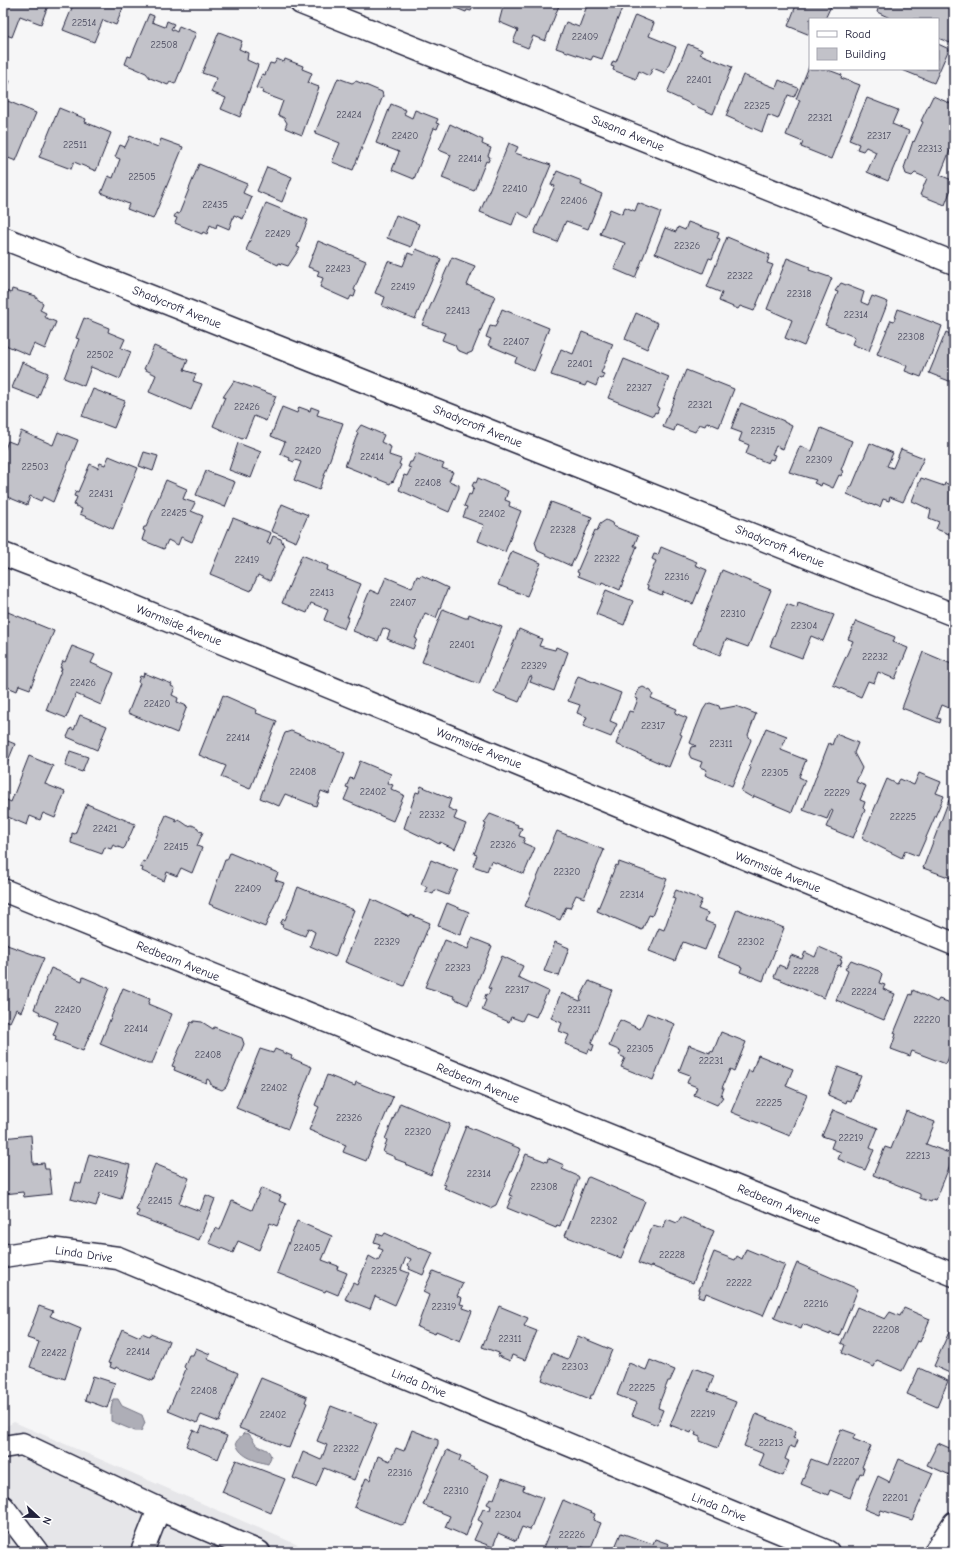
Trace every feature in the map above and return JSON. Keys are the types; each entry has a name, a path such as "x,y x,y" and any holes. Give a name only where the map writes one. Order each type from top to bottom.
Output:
{"street":[{"name":"Susana Avenue","path":"302,3 954,263"},
{"name":"Shadycroft Avenue","path":"3,238 954,615"},
{"name":"Warmside Avenue","path":"3,554 56,574 954,944"},
{"name":"Redbeam Avenue","path":"3,890 954,1276"},
{"name":"Linda Drive","path":"3,1256 50,1249 118,1258 828,1552"},
{"path":"3,1447 22,1444 159,1509 259,1552"},
{"path":"3,1507 37,1552"},
{"path":"142,1552 159,1509"},
{"path":"936,1552 954,1523"}],"shaded area":[{"path":"113,1399 118,1399 122,1406 142,1415 145,1423 141,1431 135,1431 111,1421"},
{"path":"14,1422 314,1552 3,1552 3,1428"},
{"path":"244,1433 249,1434 257,1445 269,1452 271,1457 268,1464 248,1457 240,1451 236,1442"}],"building":[{"path":"3,3 49,3 41,24 20,16 12,37 3,34"},
{"path":"74,3 125,3 116,25 103,20 94,42 63,30"},
{"path":"443,3 481,3 480,7 474,5 471,11 467,10 466,12"},
{"path":"504,3 560,3 545,41 533,36 528,48 513,42 518,30 499,22"},
{"path":"588,3 624,3 602,59 593,56 591,60 556,48 566,22 579,27"},
{"path":"797,3 824,3 831,6 825,18 809,18 809,35 788,26"},
{"path":"880,3 948,3 954,5 954,34 950,43 939,38 939,18 890,18 877,12"},
{"path":"149,14 154,16 152,22 165,27 167,21 174,24 171,29 177,32 179,26 196,33 175,84 170,82 168,85 150,78 146,73 125,64 128,56 131,57"},
{"path":"635,15 654,23 649,36 676,47 665,73 653,68 649,76 639,71 636,79 613,70 614,67 611,66 613,61 616,62"},
{"path":"219,32 242,41 239,49 248,53 247,60 258,65 240,117 221,109 226,98 211,92 217,78 202,73"},
{"path":"688,44 702,50 700,54 732,67 713,114 667,93"},
{"path":"939,44 949,49 934,83 902,70 939,70"},
{"path":"277,59 284,62 285,59 303,66 302,69 312,73 308,83 319,87 302,135 285,128 287,123 284,118 278,115 283,101 262,93 263,90 256,88 262,74 265,75 270,63 274,64"},
{"path":"809,66 809,70 829,70 842,75 841,78 860,85 831,159 801,147 803,142 786,135 800,100 796,99"},
{"path":"743,75 776,88 779,80 798,88 794,97 788,95 778,119 768,115 762,132 726,116"},
{"path":"3,78 10,81 3,98"},
{"path":"338,78 352,83 356,81 382,92 383,96 353,170 332,162 340,143 315,133"},
{"path":"933,96 954,105 954,141 940,175 954,181 945,205 920,195 927,178 915,173 912,176 906,174 904,168 913,141 914,142 923,122 921,121"},
{"path":"867,98 898,110 892,124 909,131 888,181 867,172 876,152 866,147 863,151 857,149 859,144 849,140"},
{"path":"3,99 36,113 16,161 3,156"},
{"path":"391,104 406,110 404,114 412,118 415,110 438,119 436,123 439,124 437,129 434,128 414,179 392,170 399,152 376,143"},
{"path":"59,108 86,119 85,122 111,133 96,171 74,162 71,169 39,157"},
{"path":"450,124 483,140 482,144 491,148 488,156 490,157 488,162 486,161 474,191 442,178 451,155 439,150"},
{"path":"130,136 158,147 161,139 183,147 153,219 127,209 129,204 101,193 108,176 113,178 120,159 115,157 120,145 125,147"},
{"path":"509,143 518,147 515,153 551,165 529,218 517,212 512,225 480,212"},
{"path":"199,164 247,184 243,193 252,197 243,219 234,215 229,229 217,224 216,228 210,225 207,234 203,232 202,234 175,223 177,218 174,217 176,213 179,214"},
{"path":"267,167 292,177 282,202 257,191"},
{"path":"557,171 582,181 581,185 602,194 588,229 566,221 557,242 534,233 555,186 551,185"},
{"path":"266,203 308,220 297,247 300,248 288,266 279,263 278,265 246,250"},
{"path":"638,203 661,212 635,278 614,269 625,243 600,234 610,209 622,214 625,207 635,211"},
{"path":"396,215 419,224 411,247 387,238"},
{"path":"688,222 719,233 717,238 720,239 712,259 709,258 703,273 655,253 665,228 676,232 678,227 685,230"},
{"path":"727,237 770,255 767,263 773,265 754,311 740,306 738,309 719,301 722,293 707,287"},
{"path":"318,241 366,261 354,290 356,291 354,297 351,296 349,300 320,287 323,278 317,276 319,271 308,267"},
{"path":"416,249 441,259 415,319 382,306 385,297 375,293 388,261 403,266 408,253 414,255"},
{"path":"452,257 475,266 467,285 495,296 472,352 467,354 457,350 455,345 442,340 445,333 422,325"},
{"path":"787,258 810,267 809,270 832,278 804,346 785,338 792,320 767,309"},
{"path":"841,283 864,292 861,302 868,305 872,296 888,302 869,351 852,344 855,337 825,325 838,292 835,291"},
{"path":"12,289 36,296 36,298 43,303 40,310 46,313 44,317 56,322 45,349 34,344 29,355 3,344 3,290 11,293"},
{"path":"502,309 549,328 539,353 541,354 534,371 515,362 517,357 488,345 491,339 486,337 490,326 495,327"},
{"path":"898,309 942,326 932,355 930,355 921,377 905,371 907,366 877,354 891,320 894,321"},
{"path":"636,313 658,323 647,349 625,339"},
{"path":"84,318 109,328 108,332 125,339 121,348 131,352 120,379 91,367 84,386 64,378 79,339 76,338"},
{"path":"582,332 613,344 601,373 604,374 602,379 599,378 596,386 587,382 585,386 551,375 561,349 573,354"},
{"path":"946,332 954,336 954,383 929,373"},
{"path":"154,346 188,360 184,370 196,374 193,381 202,384 191,410 149,392 156,375 144,369"},
{"path":"624,359 669,377 657,407 659,408 657,413 655,412 653,416 608,398"},
{"path":"22,362 48,373 38,398 12,388"},
{"path":"686,370 734,389 719,427 707,422 705,426 699,424 695,432 676,425 674,431 663,427"},
{"path":"234,381 276,396 266,421 254,416 245,438 243,437 242,439 213,426 225,397 223,397"},
{"path":"93,389 125,401 114,428 82,416"},
{"path":"741,403 784,421 792,426 783,449 776,446 772,454 775,455 773,460 770,459 768,463 746,454 749,445 739,441 742,433 731,429"},
{"path":"282,407 297,413 299,407 310,411 311,407 319,410 317,415 343,423 319,490 294,480 301,462 295,460 294,462 289,460 290,458 280,454 285,442 271,436"},
{"path":"361,425 384,435 381,442 391,447 389,455 401,459 399,464 401,465 393,482 392,481 390,484 345,466 358,433 356,432"},
{"path":"821,428 852,441 841,470 843,471 841,476 839,475 833,488 822,483 821,486 814,483 816,480 789,472 800,446 812,451"},
{"path":"21,431 53,445 58,432 78,440 53,502 43,497 41,501 30,496 27,505 3,495 3,454 8,441 16,444"},
{"path":"238,443 261,452 251,478 229,470"},
{"path":"870,443 893,453 887,466 893,468 901,449 924,458 903,502 890,497 889,501 883,499 880,507 847,494 850,486 852,486"},
{"path":"144,452 158,456 153,471 139,466"},
{"path":"416,453 444,464 442,468 453,472 449,481 459,485 459,488 449,512 399,490 404,475 407,476 411,468 408,467"},
{"path":"109,456 138,468 113,529 80,514 82,509 74,505 77,497 74,496 76,491 78,492 90,464 98,468 100,463 105,465"},
{"path":"206,471 235,482 225,507 196,495"},
{"path":"478,478 508,491 505,500 510,502 509,506 521,511 505,552 478,541 484,525 463,517 467,507 464,506 469,494 471,495 474,482 476,483"},
{"path":"921,478 944,486 945,483 954,486 954,536 936,529 939,522 929,518 931,510 912,501"},
{"path":"166,480 187,489 183,499 195,503 191,511 203,516 192,542 181,537 178,545 168,540 164,549 142,540 145,531 143,530 144,527 146,527"},
{"path":"551,502 592,517 571,566 538,551 535,542"},
{"path":"282,504 308,515 296,542 271,531"},
{"path":"233,518 271,533 267,543 270,544 273,536 281,539 284,546 270,581 258,575 251,591 210,574"},
{"path":"606,520 612,523 613,526 638,536 634,546 637,546 620,590 602,582 601,585 578,576 579,573 577,572 595,530 597,531 600,524"},
{"path":"661,547 697,562 695,565 707,570 693,604 663,592 662,595 647,589 648,586 646,585 656,561 652,559 654,554 658,555"},
{"path":"512,551 541,563 527,596 498,585"},
{"path":"302,555 328,566 327,570 361,584 347,617 349,617 344,629 324,620 328,610 311,603 307,613 282,603"},
{"path":"722,570 771,590 748,647 726,639 720,655 693,644"},
{"path":"421,575 448,588 436,618 425,613 415,638 417,639 413,649 387,639 390,631 383,628 378,641 353,631 370,590 379,594 386,577 412,588 417,576 420,577"},
{"path":"606,590 633,601 624,625 596,614"},
{"path":"798,603 834,615 823,641 811,636 802,658 770,646 787,604 797,608"},
{"path":"443,609 465,618 468,618 469,614 502,627 479,684 422,662"},
{"path":"3,610 54,631 30,689 19,685 17,691 3,685"},
{"path":"856,621 895,637 893,642 908,648 895,679 878,672 874,683 868,681 861,697 833,685 853,641 848,639"},
{"path":"519,629 542,639 539,646 555,650 556,647 568,652 554,691 530,682 532,677 530,676 519,702 494,692"},
{"path":"72,646 95,655 91,663 114,673 101,705 76,694 66,718 46,710 62,668 60,668 63,661 65,662"},
{"path":"923,652 954,665 950,674 954,675 954,710 942,705 937,718 941,719 940,723 902,708"},
{"path":"144,673 172,684 171,686 175,688 172,695 178,698 177,702 187,706 177,733 128,713 140,683 138,682 140,676 143,677"},
{"path":"578,676 621,693 610,721 617,724 611,737 583,726 587,717 577,713 580,705 568,701"},
{"path":"643,687 651,691 653,695 651,698 677,709 675,713 687,718 669,767 616,744 629,711 633,712 638,699 635,698 639,689"},
{"path":"223,695 257,710 256,713 277,721 250,789 221,777 226,766 199,755"},
{"path":"710,703 719,706 720,709 736,706 756,714 748,735 751,740 732,786 705,775 707,770 700,767 702,762 691,758 689,754 691,747 696,746 690,743 703,710 707,704"},
{"path":"80,715 107,726 97,750 67,737 71,728 74,730"},
{"path":"766,728 787,736 781,750 806,760 799,777 805,780 792,812 754,796 753,798 741,791 751,768 749,767"},
{"path":"291,731 345,753 329,794 321,791 316,806 285,794 279,806 260,798 285,733"},
{"path":"836,734 858,743 854,753 862,768 856,782 866,786 860,800 865,802 863,808 865,810 853,838 826,827 833,811 831,810 827,819 803,810 829,743 832,745"},
{"path":"3,739 15,744 3,773"},
{"path":"70,751 88,757 82,772 65,766"},
{"path":"29,756 53,766 45,784 65,792 55,818 43,813 40,820 30,816 27,825 3,815 3,798 11,802"},
{"path":"360,761 391,774 387,783 393,785 391,789 404,795 393,821 344,800 349,788 346,787 350,778 353,779"},
{"path":"919,773 941,782 936,793 944,796 918,856 905,851 902,858 862,838 887,779 897,784 900,779 914,785"},
{"path":"421,786 451,799 448,808 457,812 454,819 466,824 455,849 440,842 439,844 404,828 416,792 419,793"},
{"path":"949,800 954,802 954,879 923,868"},
{"path":"87,804 135,824 123,849 113,845 111,849 105,847 102,854 71,843 72,833 75,834"},
{"path":"490,814 522,828 519,836 525,838 523,843 535,848 524,874 491,861 487,871 473,866 477,855 474,854 486,824 484,823"},
{"path":"166,815 176,819 175,821 177,822 178,819 188,826 192,825 198,828 199,831 203,832 197,846 202,848 192,873 181,868 177,876 167,872 164,881 142,871 143,868 140,867 143,861 145,862"},
{"path":"557,831 604,850 584,898 576,895 570,908 566,907 560,920 525,906"},
{"path":"230,853 278,873 275,880 284,883 265,927 209,904 225,860 227,860"},
{"path":"431,860 458,871 448,895 435,890 433,894 425,891 427,887 421,884"},
{"path":"619,862 667,879 652,916 649,915 642,930 597,911 616,865 618,866"},
{"path":"298,887 354,910 335,957 310,946 315,932 308,928 305,936 282,927 283,925 280,924 283,919 285,920"},
{"path":"676,890 702,900 698,909 708,913 705,921 715,925 705,950 683,942 675,961 649,951 659,928 664,930 675,899 672,898"},
{"path":"371,899 410,917 411,915 430,923 404,986 345,962"},
{"path":"447,903 469,912 460,935 438,926"},
{"path":"737,909 784,928 763,981 740,972 742,967 718,957"},
{"path":"472,938 492,946 468,1005 453,998 454,996 425,987 445,940 468,949"},
{"path":"3,942 8,944 7,945 44,958 21,1012 16,1009 10,1022 3,1019"},
{"path":"555,942 569,948 559,976 544,971"},
{"path":"819,947 842,957 840,960 842,961 840,966 838,965 833,973 824,998 774,977 779,965 786,968 791,955 802,959 805,952 815,957"},
{"path":"502,956 523,966 518,977 548,991 536,1017 526,1013 522,1021 511,1017 509,1022 482,1010 486,1000 484,999 486,994 488,995 491,989 488,988"},
{"path":"851,960 879,971 882,974 879,983 885,985 883,989 895,994 884,1020 836,1000 848,971 845,969"},
{"path":"51,968 82,981 83,977 109,988 83,1051 55,1040 56,1036 53,1035 58,1022 39,1014 40,1012 34,1009"},
{"path":"589,981 612,990 591,1044 594,1045 592,1051 589,1049 588,1053 565,1044 569,1035 559,1031 562,1023 551,1018 561,993 580,1001 580,998"},
{"path":"123,988 150,999 148,1004 172,1014 152,1064 148,1064 100,1044"},
{"path":"913,990 937,1002 939,999 954,1004 954,1045 946,1064 912,1051 910,1056 891,1049 896,1034 894,1033"},
{"path":"647,1013 675,1024 653,1080 621,1067 625,1058 619,1055 621,1051 609,1046 620,1020 640,1029"},
{"path":"194,1021 202,1022 213,1029 214,1027 242,1038 244,1044 226,1087 222,1090 212,1086 207,1079 206,1083 174,1070 175,1067 172,1066 191,1022 193,1023"},
{"path":"721,1032 746,1042 734,1071 730,1069 722,1088 724,1088 721,1096 723,1097 717,1105 694,1095 697,1087 687,1083 690,1075 679,1071 689,1045 710,1053 710,1051 713,1052"},
{"path":"260,1049 273,1053 275,1049 312,1067 288,1129 236,1108"},
{"path":"758,1055 793,1069 786,1086 807,1095 790,1136 731,1112 749,1070 752,1072"},
{"path":"838,1067 861,1076 851,1101 847,1100 846,1103 828,1095"},
{"path":"327,1075 355,1086 356,1082 393,1097 366,1161 343,1152 346,1145 309,1130 319,1107 315,1105"},
{"path":"400,1103 450,1124 431,1175 405,1164 406,1163 383,1152 387,1140 385,1139"},
{"path":"833,1110 878,1128 870,1148 874,1150 865,1170 838,1159 841,1152 831,1148 834,1140 822,1136"},
{"path":"906,1111 935,1122 926,1144 954,1155 936,1200 933,1199 931,1202 920,1198 920,1194 873,1175 885,1147 891,1149"},
{"path":"466,1126 521,1149 496,1205 490,1208 444,1188 446,1185 443,1184"},
{"path":"31,1135 33,1164 44,1163 45,1169 49,1169 52,1194 24,1197 23,1192 4,1194 3,1138"},
{"path":"89,1154 130,1165 121,1199 100,1193 96,1206 71,1199 76,1182 81,1184"},
{"path":"526,1154 547,1162 548,1158 564,1165 562,1169 578,1176 579,1178 560,1226 557,1225 556,1228 507,1208 512,1196 509,1195"},
{"path":"155,1164 189,1178 179,1203 200,1211 206,1195 215,1199 199,1240 137,1216 139,1211 136,1210"},
{"path":"589,1177 645,1201 621,1258 565,1236 587,1178"},
{"path":"261,1188 281,1196 279,1201 286,1204 277,1226 270,1223 259,1250 238,1241 233,1253 209,1243 215,1228 220,1230 232,1201 252,1210"},
{"path":"681,1217 714,1231 693,1283 651,1266 650,1268 638,1263 653,1225 663,1228 667,1219 677,1223"},
{"path":"297,1221 332,1236 322,1260 338,1266 337,1269 347,1273 338,1295 326,1290 325,1292 277,1273"},
{"path":"385,1233 420,1249 433,1253 423,1275 409,1269 410,1267 408,1265 411,1259 406,1257 401,1270 409,1273 395,1305 375,1296 370,1309 345,1299 353,1283 357,1285 369,1256 378,1261 383,1250 378,1248 380,1244 374,1242 377,1234 383,1236"},
{"path":"746,1249 785,1265 763,1316 706,1293 704,1299 698,1297 699,1290 714,1252 735,1260 737,1256 742,1259"},
{"path":"797,1263 858,1289 839,1336 830,1333 830,1335 803,1324 801,1329 774,1318"},
{"path":"433,1271 463,1283 457,1296 462,1298 460,1304 464,1305 463,1308 472,1311 460,1341 436,1331 435,1334 417,1327 429,1295 423,1292"},
{"path":"39,1306 53,1311 50,1316 81,1329 65,1379 30,1367 39,1342 27,1338"},
{"path":"499,1306 528,1318 524,1326 537,1331 525,1360 512,1355 510,1361 498,1356 499,1353 482,1347"},
{"path":"857,1307 885,1319 890,1312 900,1316 904,1308 930,1319 920,1342 917,1341 902,1371 877,1360 874,1367 842,1353 845,1345 841,1343"},
{"path":"122,1329 140,1337 142,1333 149,1336 150,1334 169,1341 153,1381 116,1367 115,1369 110,1367 111,1364 108,1363"},
{"path":"949,1332 954,1334 954,1375 934,1366"},
{"path":"578,1336 612,1350 590,1399 542,1380 552,1353 568,1359"},
{"path":"196,1348 210,1354 207,1359 238,1373 219,1422 201,1415 197,1423 168,1411 186,1369 184,1367 189,1355 193,1355"},
{"path":"650,1360 675,1370 670,1381 668,1381 659,1404 658,1408 663,1410 657,1425 632,1415 637,1403 617,1395 629,1363 646,1370"},
{"path":"694,1368 714,1376 708,1391 736,1402 718,1448 700,1441 700,1437 695,1435 696,1432 692,1430 691,1433 670,1425"},
{"path":"919,1368 948,1381 937,1407 907,1394"},
{"path":"93,1376 115,1383 107,1408 85,1400"},
{"path":"261,1378 307,1397 305,1402 307,1403 289,1448 239,1428"},
{"path":"331,1406 377,1424 354,1480 324,1468 316,1487 293,1478 303,1452 321,1460 327,1445 317,1441"},
{"path":"756,1414 796,1431 793,1438 798,1440 795,1448 790,1446 785,1459 789,1461 783,1476 759,1466 764,1454 744,1446"},
{"path":"202,1426 227,1436 218,1459 186,1446 193,1430 199,1433"},
{"path":"841,1429 855,1434 853,1439 871,1446 862,1467 864,1468 862,1474 860,1473 850,1498 830,1490 828,1495 801,1484 811,1459 827,1465"},
{"path":"412,1430 438,1440 438,1444 406,1523 401,1525 354,1507 366,1478 370,1480 378,1456 390,1461 396,1448 404,1451"},
{"path":"938,1443 954,1450 954,1466 950,1475 927,1465"},
{"path":"447,1450 461,1456 459,1461 489,1475 466,1536 445,1527 450,1516 423,1505"},
{"path":"899,1459 933,1473 912,1520 881,1510 879,1515 864,1509 878,1476 889,1483"},
{"path":"236,1460 285,1479 271,1513 222,1492"},
{"path":"502,1478 524,1486 523,1490 543,1498 530,1530 522,1527 516,1541 498,1533 493,1547 474,1540 482,1522 478,1520 483,1509 490,1510 491,1506 487,1504 490,1498 494,1499"},
{"path":"563,1500 595,1514 593,1520 601,1523 590,1550 582,1547 580,1552 546,1552 542,1550"},
{"path":"621,1533 653,1544 655,1539 669,1544 666,1552 613,1552"},
{"path":"508,1546 521,1552 505,1552"}]}
